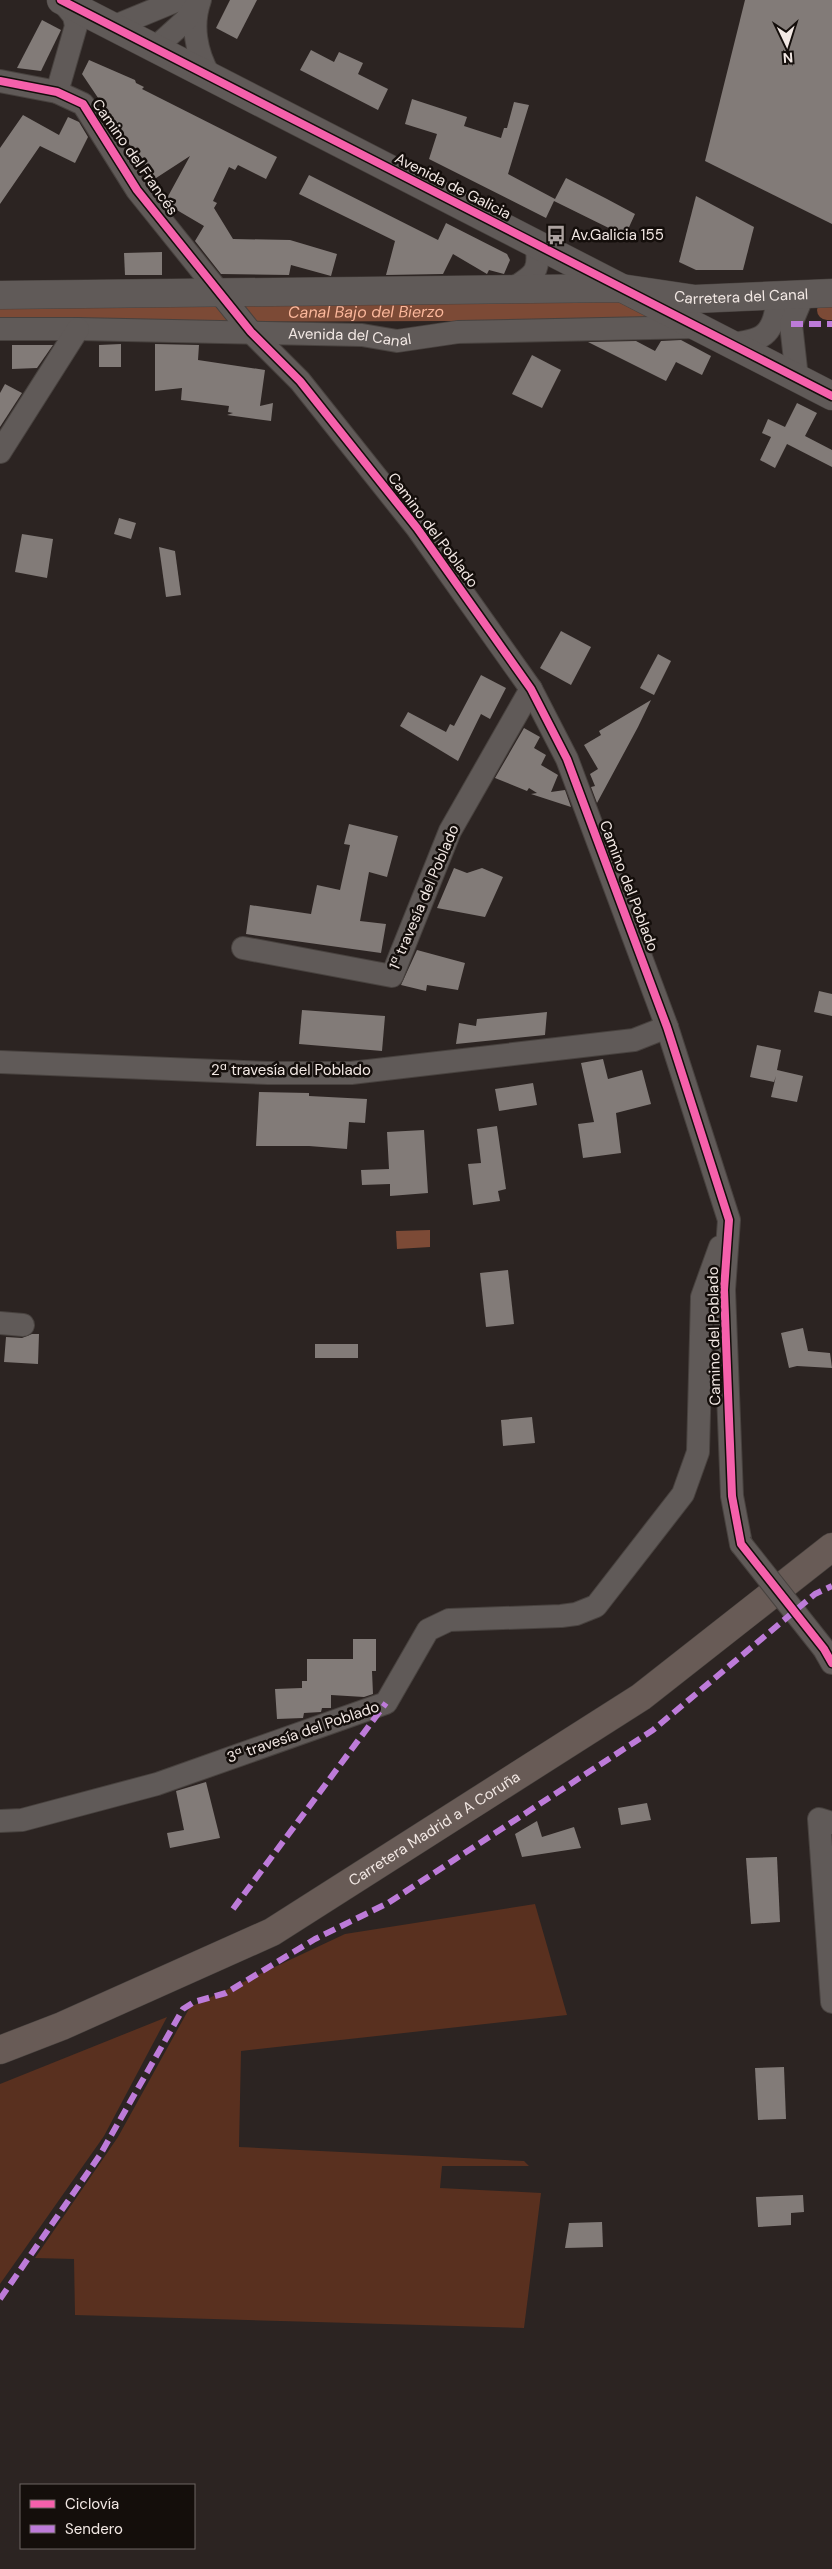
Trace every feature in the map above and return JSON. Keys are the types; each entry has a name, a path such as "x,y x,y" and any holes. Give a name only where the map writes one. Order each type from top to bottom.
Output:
{"highway":[{"name":"Carretera Madrid a A Coruña","path":"0,2050 62,2026 272,1932 640,1697 832,1547"}],"main road":[{"name":"Avenida de Galicia","path":"61,0 832,396"},
{"path":"0,294 621,288"},
{"name":"Carretera del Canal","path":"621,288 695,299 832,293"}],"street":[{"path":"58,92 76,26 74,16 61,0"},
{"path":"152,46 186,20 200,0"},
{"path":"200,0 195,16 199,58 209,75"},
{"path":"58,92 84,41 108,23 172,3"},
{"path":"152,46 154,17 172,3"},
{"name":"Camino del Francés","path":"0,81 58,92 83,104 137,190 251,332"},
{"path":"512,289 534,275 539,260 536,244"},
{"path":"797,378 791,324 804,293"},
{"path":"730,344 754,340 764,335 771,327 777,302 772,295"},
{"name":"Avenida del Canal","path":"0,329 362,335 396,341 458,332 691,324"},
{"path":"0,452 78,329"},
{"name":"Camino del Poblado","path":"251,332 300,381 417,528 531,689 567,759 667,1027 729,1220 724,1290 726,1359 732,1496 741,1544 828,1656"},
{"name":"1ª travesía del Poblado","path":"243,948 392,976 450,831 531,689"},
{"name":"2ª travesía del Poblado","path":"0,1062 268,1073 351,1073 634,1040 667,1027"},
{"name":"3ª travesía del Poblado","path":"0,1821 22,1820 157,1784 386,1703 428,1630 449,1620 561,1616 576,1614 596,1606 683,1494 698,1452 702,1297 729,1220"},
{"path":"0,1323 23,1325"},
{"path":"832,1824 819,1819 832,2002"}],"shaded area":[{"path":"430,1230 430,1247 397,1249 396,1231"},
{"path":"535,1904 567,2015 241,2051 239,2147 524,2161 529,2166 442,2166 440,2188 541,2193 524,2328 75,2315 74,2259 35,2258 118,2137 190,2007 345,1934"},
{"path":"167,2017 104,2136 0,2284 0,2084"}],"building":[{"path":"230,0 257,0 237,39 216,28"},
{"path":"745,0 832,0 832,224 705,161"},
{"path":"42,20 61,30 41,71 17,68"},
{"path":"311,50 334,62 339,52 363,63 358,74 388,89 378,110 300,70"},
{"path":"89,60 135,80 136,83 144,87 142,89 277,157 266,179 238,165 235,170 229,167 213,201 217,203 214,208 233,239 290,240 337,254 331,276 291,265 289,275 221,274 195,241 204,226 170,206 166,200 190,156 153,180 144,167 146,162 131,147 82,74"},
{"path":"412,99 467,117 464,126 501,138 504,128 507,128 514,102 529,105 508,174 555,199 566,178 607,199 635,214 625,236 554,201 546,218 429,159 437,134 405,124"},
{"path":"23,115 59,135 68,117 79,122 88,137 75,163 40,146 0,204 0,148"},
{"path":"309,175 438,240 446,223 507,254 510,260 504,274 489,270 487,274 453,254 443,274 386,275 395,241 299,194"},
{"path":"696,196 754,227 743,270 696,270 679,262"},
{"path":"162,252 162,275 125,275 124,253"},
{"path":"681,340 711,356 702,375 676,362 666,381 588,342 636,341 655,351 661,341"},
{"path":"121,344 121,367 99,367 99,345"},
{"path":"155,344 199,345 198,360 265,370 260,406 273,403 271,421 227,415 233,413 228,412 229,406 181,400 182,388 155,391"},
{"path":"12,345 53,345 37,368 12,369"},
{"path":"532,355 561,370 542,408 512,394"},
{"path":"5,384 22,393 0,427 0,393"},
{"path":"797,403 817,413 805,436 832,450 832,467 787,444 775,468 760,460 771,437 762,433 768,419 785,427"},
{"path":"119,518 136,523 131,539 114,534"},
{"path":"22,534 53,539 47,578 15,572"},
{"path":"159,547 175,551 181,595 166,597"},
{"path":"561,631 591,647 571,685 540,668"},
{"path":"658,654 671,661 654,695 640,688"},
{"path":"481,675 506,688 490,719 481,714 458,761 400,726 408,712 446,732 450,724 454,726"},
{"path":"651,700 597,803 591,787 595,786 590,774 598,769 584,745 601,735 599,731"},
{"path":"524,728 540,737 534,748 546,755 541,765 558,775 551,792 565,790 571,807 531,794 537,793 529,788 527,791 495,778"},
{"path":"349,824 398,836 387,877 369,872 360,921 386,924 381,953 246,934 250,905 311,914 317,885 340,890 350,845 344,844"},
{"path":"454,868 467,873 482,868 503,877 485,917 437,908"},
{"path":"417,950 465,963 458,990 427,985 426,991 401,985"},
{"path":"819,991 832,994 832,1016 814,1012"},
{"path":"302,1010 385,1016 382,1051 299,1044"},
{"path":"547,1012 545,1035 456,1044 459,1023 476,1026 477,1019"},
{"path":"757,1045 781,1050 777,1070 803,1076 797,1102 771,1097 776,1076 774,1082 750,1077"},
{"path":"603,1059 608,1079 642,1070 651,1104 616,1113 621,1153 583,1158 578,1124 594,1122 581,1063"},
{"path":"533,1083 537,1105 499,1111 495,1089"},
{"path":"259,1092 309,1093 309,1096 367,1099 365,1123 349,1122 347,1149 309,1146 256,1146"},
{"path":"497,1126 506,1189 498,1191 500,1201 473,1205 468,1164 481,1163 477,1129"},
{"path":"424,1130 428,1193 390,1196 390,1184 362,1185 361,1170 389,1169 387,1132"},
{"path":"508,1270 514,1324 486,1327 480,1273"},
{"path":"803,1328 808,1351 830,1353 832,1368 797,1366 789,1368 781,1333"},
{"path":"32,1334 39,1334 38,1364 4,1362 6,1337 22,1338"},
{"path":"315,1344 358,1344 358,1358 315,1358"},
{"path":"532,1417 535,1443 503,1446 501,1420"},
{"path":"353,1639 376,1639 376,1671 372,1671 373,1694 364,1697 331,1695 331,1708 322,1708 321,1712 304,1713 303,1718 277,1719 275,1689 302,1688 302,1681 307,1681 307,1659 353,1659"},
{"path":"206,1782 220,1838 170,1848 167,1833 184,1830 176,1791"},
{"path":"647,1803 651,1820 621,1825 618,1808"},
{"path":"537,1821 542,1837 574,1827 581,1848 522,1857 515,1834"},
{"path":"777,1857 780,1922 751,1924 746,1858"},
{"path":"784,2067 786,2119 758,2120 755,2068"},
{"path":"803,2195 804,2212 791,2213 791,2225 758,2227 756,2197"},
{"path":"602,2222 603,2247 565,2248 569,2223"}],"waterway":[{"name":"Canal Bajo del Bierzo","path":"0,313 663,310"},
{"name":"Canal Bajo del Bierzo","path":"827,310 832,310"}],"marked path":[{"path":"791,324 832,324"},
{"path":"0,2299 100,2155 183,2009 194,2002 226,1993 315,1939 388,1903 653,1730 815,1594 832,1586"},
{"path":"233,1909 386,1703"}],"cycle path":[{"path":"61,0 832,396"},
{"path":"0,81 57,92 83,104 137,190 251,332 300,381 417,528 531,689 567,759 667,1027 729,1220 724,1290 732,1496 741,1544 824,1649 832,1663"}],"place":[{"name":"Av.Galicia 155","path":"556,235"}]}
